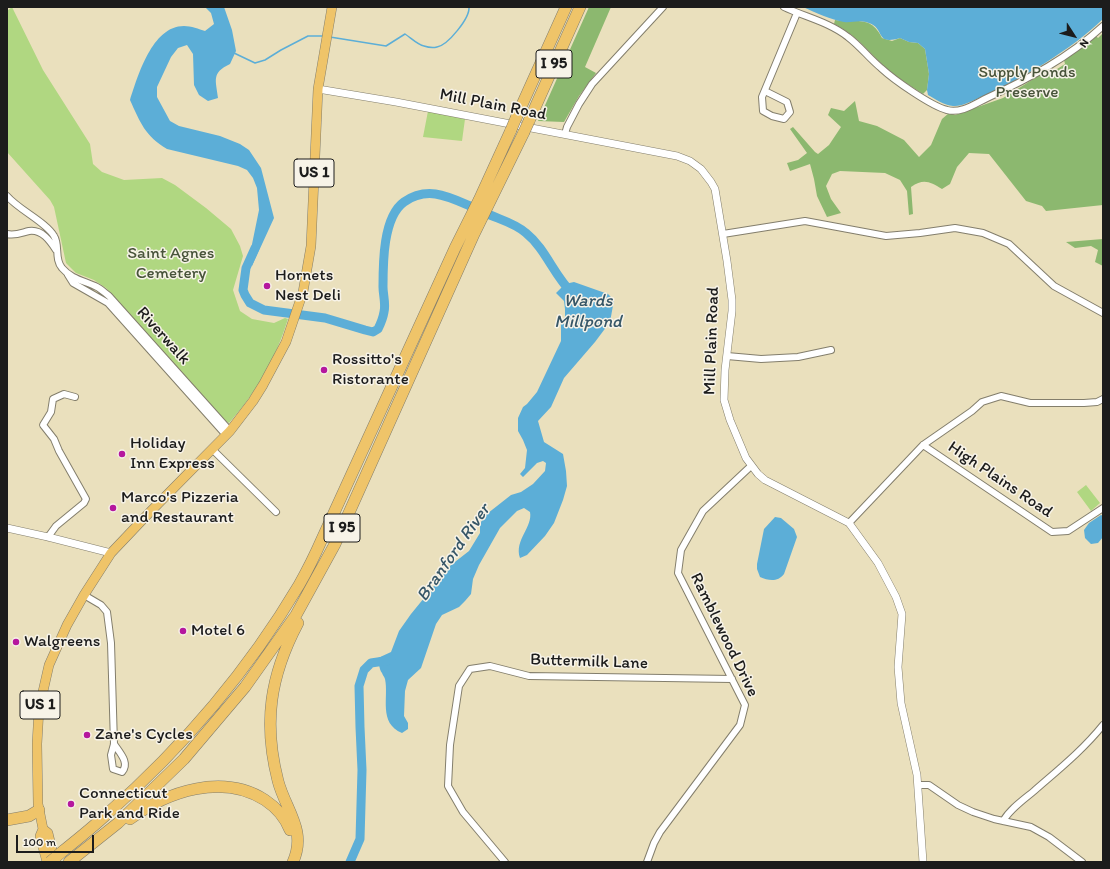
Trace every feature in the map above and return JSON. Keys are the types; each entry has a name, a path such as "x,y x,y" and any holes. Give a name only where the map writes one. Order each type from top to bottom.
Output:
{"highway":[{"name":"I 95","path":"50,862 107,814 148,776 190,733 222,695 254,653 299,584 322,540 455,248 479,200 566,7"},
{"name":"I 95","path":"69,862 118,823 184,759 214,725 249,681 296,615 335,544 474,234 524,132 580,7"},
{"path":"293,862 298,851 298,835 278,783 270,723 272,695 279,667 291,637 316,588 335,544"},
{"path":"69,862 141,811 167,798 191,790 215,786 236,788 254,793 273,806 286,819 292,835 290,854 285,862"},
{"path":"7,813 28,808 38,810"},
{"path":"7,820 30,816 38,810"}],"main road":[{"name":"US 1","path":"55,862 48,833 43,829 38,810 37,744 39,709 49,665 67,626 84,595 111,553 148,513 213,450 228,433 253,401 278,359 299,305 309,264 312,235 315,120 318,89 332,7"},
{"name":"US 1","path":"43,829 40,836 47,862"}],"street":[{"path":"565,134 579,104 592,84 663,7"},
{"path":"784,7 825,24 842,33 894,79 937,106 952,111 965,109 1046,69 1103,26"},
{"path":"765,91 787,102 790,112 784,119 772,116 763,111 762,97 797,13"},
{"name":"Mill Plain Road","path":"318,89 396,102 670,155 690,161 701,169 715,189 723,234 732,300 724,389 725,407 741,447 751,466 765,480 849,523 878,563 896,597 902,614 898,667 901,703 917,775 923,862"},
{"name":"Riverwalk","path":"7,196 14,204 47,228 54,236 57,257 61,268 72,277 98,287 109,296 228,433"},
{"path":"723,234 805,221 886,236 956,228 983,233 1009,244 1054,286 1103,313"},
{"name":"Riverwalk","path":"7,234 12,235 31,231 43,235 48,238 57,252"},
{"name":"Riverwalk","path":"66,272 74,283 108,303 228,433"},
{"path":"727,356 761,358 798,357 830,350"},
{"path":"48,537 56,526 84,503 86,499 59,451 54,439 43,425 51,412 53,399 64,394 75,397"},
{"path":"849,523 923,445 972,411 982,402 1001,396 1030,403 1084,403 1097,402 1103,399"},
{"name":"High Plains Road","path":"923,445 1052,532 1068,531 1103,508"},
{"path":"213,450 276,512"},
{"name":"Ramblewood Drive","path":"648,862 654,843 660,832 740,725 745,705 678,573 681,550 703,511 751,466"},
{"path":"7,528 111,553"},
{"path":"84,595 101,605 107,612 111,643 114,744"},
{"name":"Buttermilk Lane","path":"505,862 463,812 448,786 450,745 459,686 470,669 490,666 529,676 732,679"},
{"path":"1003,821 1006,815 1073,757 1103,725"},
{"path":"918,785 929,785 967,810 985,817 1031,828 1045,835 1082,862"}],"green space":[{"name":"Saint Agnes Cemetery","path":"12,7 43,70 90,144 93,164 102,172 124,180 162,178 175,185 206,208 231,229 240,246 243,256 233,290 240,311 252,319 274,323 285,318 288,319 277,348 264,374 249,399 229,423 222,419 106,288 94,280 76,273 66,263 54,207 50,200 7,152 7,11"},
{"path":"589,7 611,7 585,67 596,73 579,96 564,122 538,121"},
{"path":"835,20 868,23 877,30 882,38 892,41 900,38 909,42 918,43 925,49 929,74 927,90 923,94 889,71 849,33 834,24"},
{"name":"Supply Ponds Preserve","path":"1103,33 1103,205 1046,211 1042,206 1026,201 989,154 969,153 957,167 950,184 942,189 927,182 916,184 911,187 913,214 909,215 907,191 900,180 885,173 840,171 832,174 826,186 831,199 841,213 827,217 817,196 810,164 790,171 787,163 798,160 807,153 790,129 793,127 818,154 829,145 841,127 828,115 831,108 844,111 855,101 859,121 877,126 904,140 919,157 931,145 942,119 949,113 955,115 1003,98 1043,73 1046,76 1065,64 1064,60 1096,36 1098,38"},
{"path":"428,111 465,119 462,141 423,137"},
{"path":"1103,239 1103,266 1095,262 1098,250 1091,246 1075,248 1066,242"},
{"path":"1086,485 1100,503 1091,511 1077,492"}],"water":[{"path":"205,7 224,7 232,30 236,51 230,64 224,67 217,74 216,82 218,98 208,101 199,95 194,85 193,54 187,45 178,48 171,57 157,87 157,97 170,121 179,126 220,136 240,144 249,150 261,168 274,218 252,266 250,254 259,210 257,188 253,178 247,170 238,166 167,149 148,134 140,122 130,100 137,78 148,54 163,34 173,28 184,26 205,31 214,24 211,13"},
{"path":"803,7 1103,7 1103,19 1061,53 1028,73 995,91 970,102 959,106 953,106 943,103 928,95 927,90 929,74 925,49 918,43 909,42 900,38 886,40 872,24 863,21 839,21"},
{"name":"Wards Millpond","path":"574,282 608,294 614,300 610,322 564,378 551,407 538,421 544,442 563,454 567,486 563,500 554,523 545,536 527,555 520,558 519,545 529,523 530,512 524,508 517,511 500,528 479,565 473,579 471,594 459,607 442,615 436,624 421,668 408,680 405,691 404,716 408,723 408,729 402,733 395,729 387,716 385,679 380,670 378,658 391,652 399,631 411,614 451,565 469,551 480,533 480,525 483,517 511,495 521,492 533,484 545,471 546,463 543,461 537,463 523,477 520,474 525,468 527,450 518,431 518,418 523,407 537,392 561,341 561,322 565,317 565,309 564,301 556,293 565,284"},
{"path":"1101,515 1103,516 1103,537 1098,543 1091,544 1085,538 1084,530 1089,523"},
{"path":"775,517 781,518 794,529 797,537 784,574 776,580 770,580 760,577 757,564 764,529"}],"waterway":[{"path":"330,37 386,46 405,34 417,43 430,47 437,47 447,41 458,30 466,18 469,7"},
{"path":"234,53 255,63 265,60 308,36 323,36"},
{"name":"Branford River","path":"255,248 246,268 243,290 250,303 264,310 325,318 373,332 378,329 384,314 384,254 388,229 397,209 404,202 421,194 437,194 470,206"},
{"name":"Branford River","path":"490,215 518,227 533,239 560,279 573,294"},
{"name":"Branford River","path":"350,862 360,839 362,770 359,686 364,670 371,663 391,660"}],"place":[{"name":"Hornets Nest Deli","path":"267,286"},
{"name":"Rossitto's Ristorante","path":"324,370"},
{"name":"Holiday Inn Express","path":"122,454"},
{"name":"Marco's Pizzeria and Restaurant","path":"113,508"},
{"name":"Motel 6","path":"183,631"},
{"name":"Walgreens","path":"16,642"},
{"name":"Zane's Cycles","path":"87,735"},
{"name":"Connecticut Park and Ride","path":"71,804"}]}
